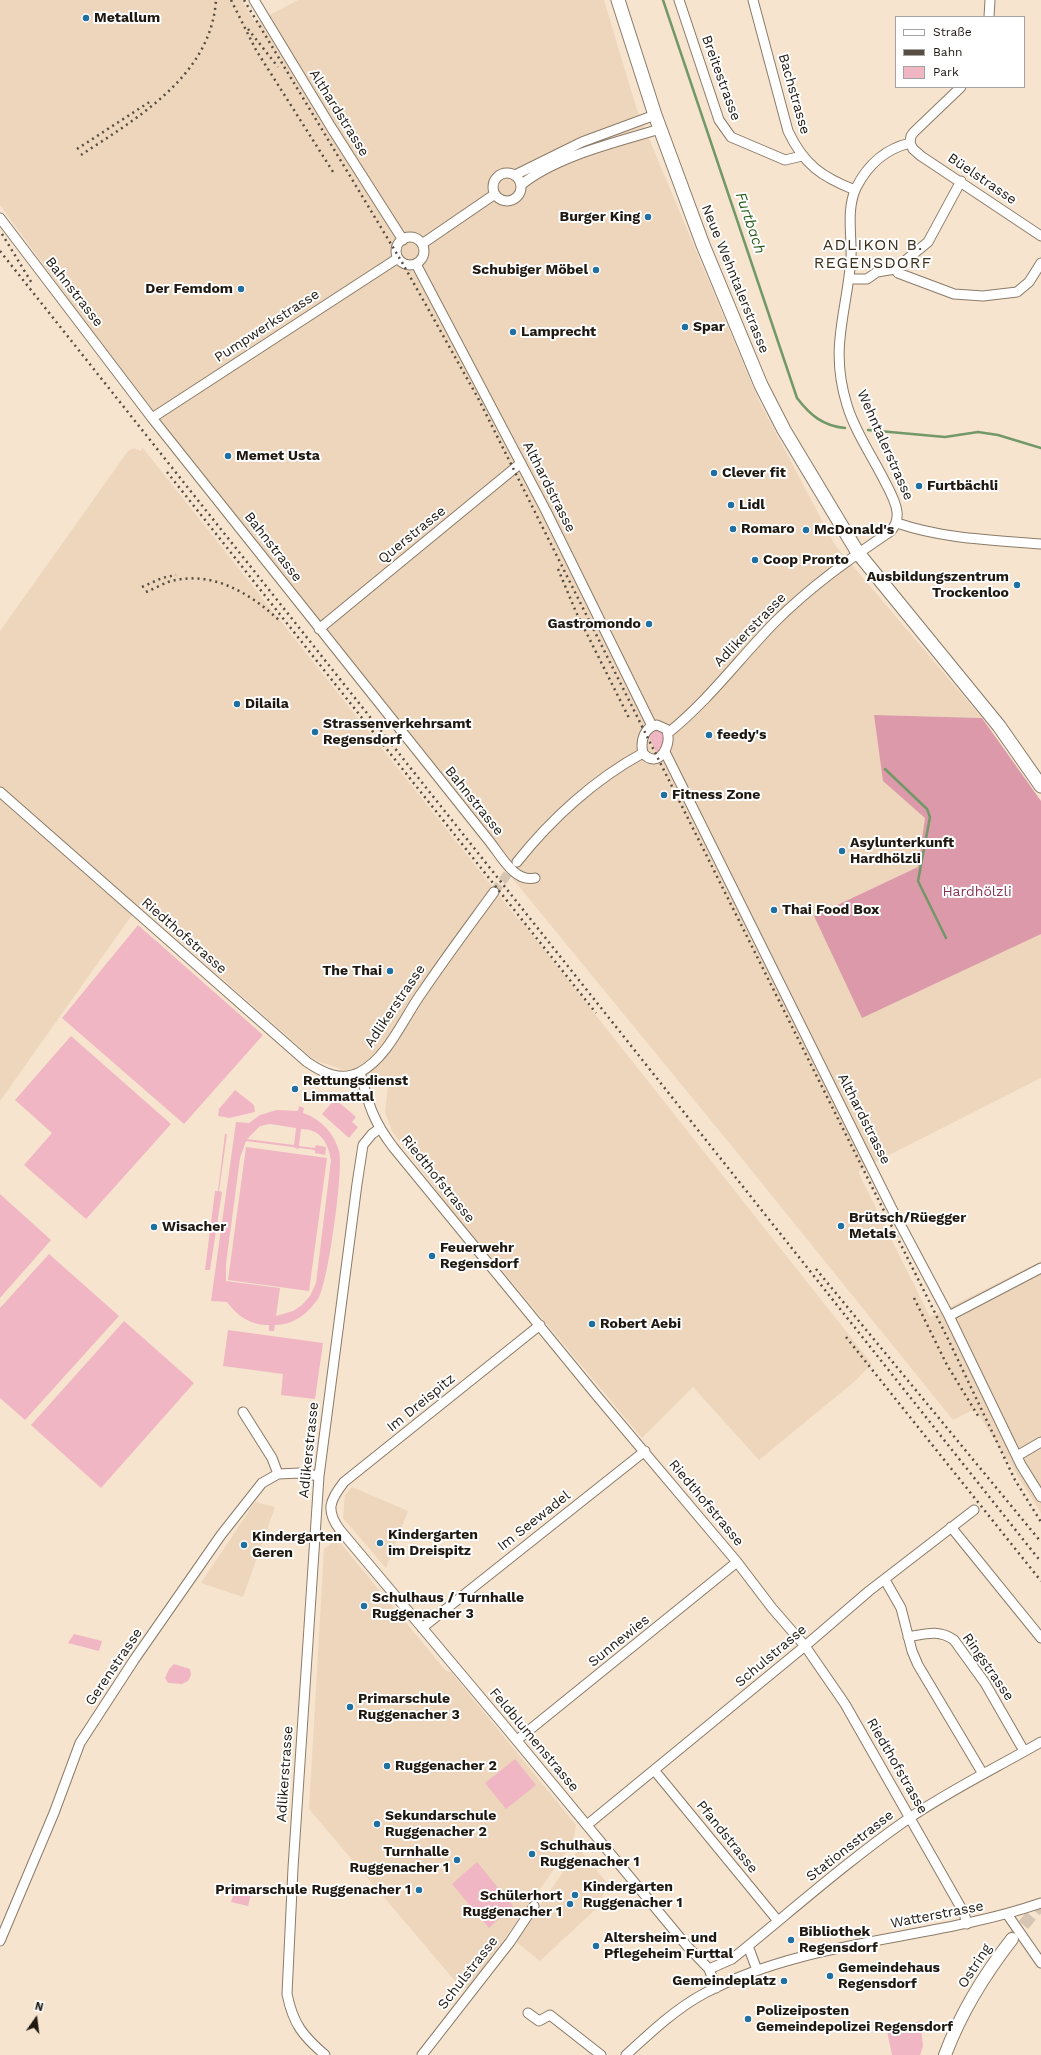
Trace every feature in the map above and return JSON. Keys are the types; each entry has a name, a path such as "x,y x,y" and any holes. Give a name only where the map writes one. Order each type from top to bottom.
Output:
{"main road":[{"name":"Neue Wehntalerstrasse","path":"618,0 655,115 703,245 761,384 784,430 858,553"},
{"path":"858,553 999,726 1041,786"},
{"name":"Ostring","path":"945,2055 960,2019 978,1986 1012,1939"}],"street":[{"name":"Althardstrasse","path":"254,0 331,127 403,240"},
{"name":"Breitestrasse","path":"679,0 719,120 727,133 731,137 785,160 802,156"},
{"name":"Bachstrasse","path":"753,0 788,131 802,156 817,171 855,190"},
{"path":"989,16 990,0"},
{"path":"910,144 911,136 914,132 960,88"},
{"path":"515,175 582,142 655,115"},
{"path":"521,185 532,177 570,158 660,129"},
{"name":"Büelstrasse","path":"910,144 921,156 961,181 1041,236"},
{"name":"Wehntalerstrasse","path":"858,553 891,531 897,523 897,512 891,496 851,417 840,381 838,355 839,333 849,279 851,257 850,212 855,190 864,174 878,159 897,147 910,144"},
{"path":"506,172 515,175 519,179 521,185 519,195 512,200 502,200 495,194 493,184 498,175 506,172"},
{"path":"849,279 867,279 877,272 895,269 928,242 961,181"},
{"path":"422,244 495,194"},
{"name":"Bahnstrasse","path":"0,218 152,418 512,869 524,878 535,878"},
{"path":"411,238 422,244 424,255 416,264 408,265 398,258 397,249 403,240 411,238"},
{"name":"Pumpwerkstrasse","path":"152,418 398,258"},
{"path":"895,269 898,273 947,292 983,296 1017,292 1029,282 1041,263"},
{"name":"Althardstrasse","path":"416,264 550,517 652,726"},
{"name":"Querstrasse","path":"319,629 521,464"},
{"path":"897,523 922,531 948,536 1041,544"},
{"name":"Adlikerstrasse","path":"668,733 699,704 775,622 832,571 858,553"},
{"path":"652,726 662,726 668,733 669,740 665,752 655,760 647,757 643,753 642,739 646,730 652,726"},
{"name":"Althardstrasse","path":"665,752 892,1207 949,1316 1017,1456 1041,1497"},
{"path":"517,862 531,844 570,806 608,776 643,753"},
{"name":"Riedthofstrasse","path":"0,792 306,1062 326,1074 336,1076 348,1076 360,1072"},
{"name":"Adlikerstrasse","path":"360,1072 372,1064 382,1053 422,992 494,892"},
{"path":"360,1072 371,1113 379,1129"},
{"name":"Adlikerstrasse","path":"325,2055 306,2038 296,2025 287,1994 294,1861 319,1476 363,1145 372,1134 379,1129"},
{"name":"Riedthofstrasse","path":"379,1129 597,1396 645,1451 737,1562 772,1608 806,1646 845,1704 964,1913 967,1924"},
{"path":"949,1316 1041,1268"},
{"name":"Im Dreispitz","path":"330,1511 333,1497 344,1482 540,1325"},
{"path":"243,1412 272,1458 278,1474"},
{"path":"1017,1456 1041,1442"},
{"name":"Im Seewadel","path":"422,1628 645,1451"},
{"name":"Gerenstrasse","path":"0,1941 54,1813 80,1743 134,1660 221,1535 250,1496 262,1483 278,1474 300,1473 319,1476"},
{"name":"Schulstrasse","path":"587,1825 806,1646 870,1591 974,1510"},
{"name":"Feldblumenstrasse","path":"330,1511 340,1530 517,1740 682,1940 709,1969 716,1988"},
{"path":"952,1527 1041,1638"},
{"name":"Sunnewies","path":"517,1740 737,1562"},
{"path":"885,1580 902,1608 908,1637 918,1665 983,1774"},
{"name":"Ringstrasse","path":"908,1637 933,1632 947,1635 954,1640 986,1683 1024,1752"},
{"name":"Stationsstrasse","path":"709,1969 732,1959 875,1843 910,1817 1041,1742"},
{"name":"Pfandstrasse","path":"654,1770 778,1921"},
{"name":"Watterstrasse","path":"626,2055 683,2006 716,1988 757,1970 845,1947 967,1924 1007,1914 1041,1903"},
{"name":"Schulstrasse","path":"422,2055 510,1942 534,1906"},
{"path":"1007,1914 1039,1958"},
{"path":"748,1946 757,1970"},
{"path":"528,2013 539,2020 550,2015 600,2055"}],"shaded area":[{"path":"0,0 242,0 255,23 298,0 604,0 637,110 759,401 835,545 982,718 874,715 884,781 925,817 919,867 814,916 1041,934 1041,1078 858,1172 930,1317 1041,1261 1041,1513 975,1409 953,1420 735,1150 476,834 135,405 64,293 0,205"},
{"path":"142,447 517,918 522,922 872,1364 854,1382 759,1460 693,1387 642,1438 443,1200 392,1131 385,1112 388,1085 317,1061 311,1057 139,905 0,1101 0,631 128,451 134,448 141,451"},
{"name":"Kindergarten im Dreispitz","path":"352,1487 408,1511 386,1568 343,1518 345,1495"},
{"name":"Kindergarten Geren","path":"255,1502 275,1507 243,1597 201,1583"},
{"path":"337,1539 446,1671 451,1672 576,1825 573,1843 469,1988 461,1988 309,1809 324,1549"},
{"name":"Kindergarten Ruggenacher 1","path":"579,1849 608,1884 598,1907 540,1961 515,1941"}],"green space":[{"name":"Hardhölzli","path":"874,715 982,718 1041,801 1041,934 862,1018 814,916 918,867 925,818 883,781"},
{"path":"658,729 664,734 664,737 662,747 657,754 649,736 651,732"},
{"path":"138,925 263,1035 184,1124 62,1018"},
{"path":"71,1036 171,1124 86,1219 24,1165 52,1133 15,1100"},
{"path":"235,1090 254,1105 255,1112 229,1118 218,1116 219,1109"},
{"path":"335,1099 356,1117 352,1122 358,1127 349,1138 322,1114"},
{"path":"299,1106 304,1108 303,1113 321,1123 334,1138 339,1151 339,1179 331,1249 323,1287 315,1303 300,1317 288,1323 275,1325 274,1331 269,1331 269,1325 257,1324 245,1319 235,1312 227,1302 211,1301 236,1122 249,1123 260,1115 277,1110 298,1111","holes":["270,1124 296,1128 294,1145 247,1139 260,1126","301,1129 313,1131 322,1138 328,1148 331,1160 316,1283 310,1296 302,1305 293,1311 276,1316 280,1288 226,1281 226,1264 240,1158 246,1141 293,1147 298,1149 315,1150 315,1153 325,1155 326,1147 316,1145 315,1148 299,1146"]},
{"path":"225,1134 227,1134 219,1191 222,1192 210,1270 205,1270 215,1191 218,1191"},
{"path":"246,1147 327,1158 309,1291 228,1280"},
{"path":"0,1194 51,1240 0,1298"},
{"path":"49,1254 119,1316 25,1420 0,1398 0,1308"},
{"path":"124,1321 194,1383 101,1488 31,1425"},
{"path":"228,1330 323,1343 315,1399 281,1395 283,1374 223,1366"},
{"path":"74,1634 102,1641 99,1651 68,1643"},
{"path":"174,1664 190,1669 191,1675 188,1681 182,1684 168,1683 165,1678 169,1669"},
{"path":"515,1759 536,1785 506,1809 485,1783"},
{"path":"477,1862 513,1906 489,1928 452,1884"},
{"path":"236,1887 252,1891 248,1906 231,1902"},
{"path":"920,2021 923,2046 920,2055 892,2055 887,2031"}],"waterway":[{"name":"Furtbach","path":"663,0 797,398 807,410 818,419 830,425 845,428"},
{"name":"Furtbach","path":"868,430 945,437 978,432 998,435 1041,448"},
{"path":"885,769 927,809 930,817 918,881 946,938"}],"tunnel":[{"path":"494,892 516,863"},
{"path":"1012,1939 1041,1904"}],"railway":[{"path":"81,155 147,110 168,92 186,73 201,51 211,27 216,0"},
{"path":"231,0 256,50 335,175"},
{"path":"244,0 403,264 478,398 948,1339 1015,1480 1041,1522"},
{"path":"248,29 278,67"},
{"path":"77,149 151,101"},
{"path":"2,234 33,285"},
{"path":"0,251 1041,1562"},
{"path":"167,472 596,1013"},
{"path":"558,569 576,612 629,718"},
{"path":"142,587 162,578 176,575"},
{"path":"146,592 168,582 184,579 214,581 243,593 256,601 280,621"},
{"path":"816,1269 1041,1542"},
{"path":"914,1298 947,1365 980,1419"},
{"path":"846,1337 1041,1581"}],"place":[{"name":"Metallum","path":"86,18"},
{"name":"Burger King","path":"648,217"},
{"name":"Schubiger Möbel","path":"596,270"},
{"name":"Der Femdom","path":"241,289"},
{"name":"Spar","path":"685,327"},
{"name":"Lamprecht","path":"513,332"},
{"name":"Memet Usta","path":"228,456"},
{"name":"Clever fit","path":"714,473"},
{"name":"Furtbächli","path":"919,486"},
{"name":"Lidl","path":"731,505"},
{"name":"Romaro","path":"733,529"},
{"name":"McDonald's","path":"806,530"},
{"name":"Coop Pronto","path":"755,560"},
{"name":"Ausbildungszentrum Trockenloo","path":"1017,585"},
{"name":"Gastromondo","path":"649,624"},
{"name":"Dilaila","path":"237,704"},
{"name":"Strassenverkehrsamt Regensdorf","path":"315,732"},
{"name":"feedy's","path":"709,735"},
{"name":"Fitness Zone","path":"664,795"},
{"name":"Asylunterkunft Hardhölzli","path":"842,851"},
{"name":"Thai Food Box","path":"774,910"},
{"name":"The Thai","path":"390,971"},
{"name":"Rettungsdienst Limmattal","path":"295,1089"},
{"name":"Brütsch/Rüegger Metals","path":"841,1226"},
{"name":"Wisacher","path":"154,1227"},
{"name":"Feuerwehr Regensdorf","path":"432,1256"},
{"name":"Robert Aebi","path":"592,1324"},
{"name":"Kindergarten im Dreispitz","path":"380,1543"},
{"name":"Kindergarten Geren","path":"244,1545"},
{"name":"Schulhaus / Turnhalle Ruggenacher 3","path":"364,1606"},
{"name":"Primarschule Ruggenacher 3","path":"350,1707"},
{"name":"Ruggenacher 2","path":"387,1766"},
{"name":"Sekundarschule Ruggenacher 2","path":"377,1824"},
{"name":"Schulhaus Ruggenacher 1","path":"532,1854"},
{"name":"Turnhalle Ruggenacher 1","path":"457,1860"},
{"name":"Primarschule Ruggenacher 1","path":"419,1890"},
{"name":"Kindergarten Ruggenacher 1","path":"575,1895"},
{"name":"Schülerhort Ruggenacher 1","path":"570,1904"},
{"name":"Bibliothek Regensdorf","path":"791,1940"},
{"name":"Altersheim- und Pflegeheim Furttal","path":"596,1946"},
{"name":"Gemeindehaus Regensdorf","path":"830,1976"},
{"name":"Gemeindeplatz","path":"784,1981"},
{"name":"Polizeiposten Gemeindepolizei Regensdorf","path":"748,2019"}],"district":[{"name":"ADLIKON B. REGENSDORF","path":"873,254"}]}
